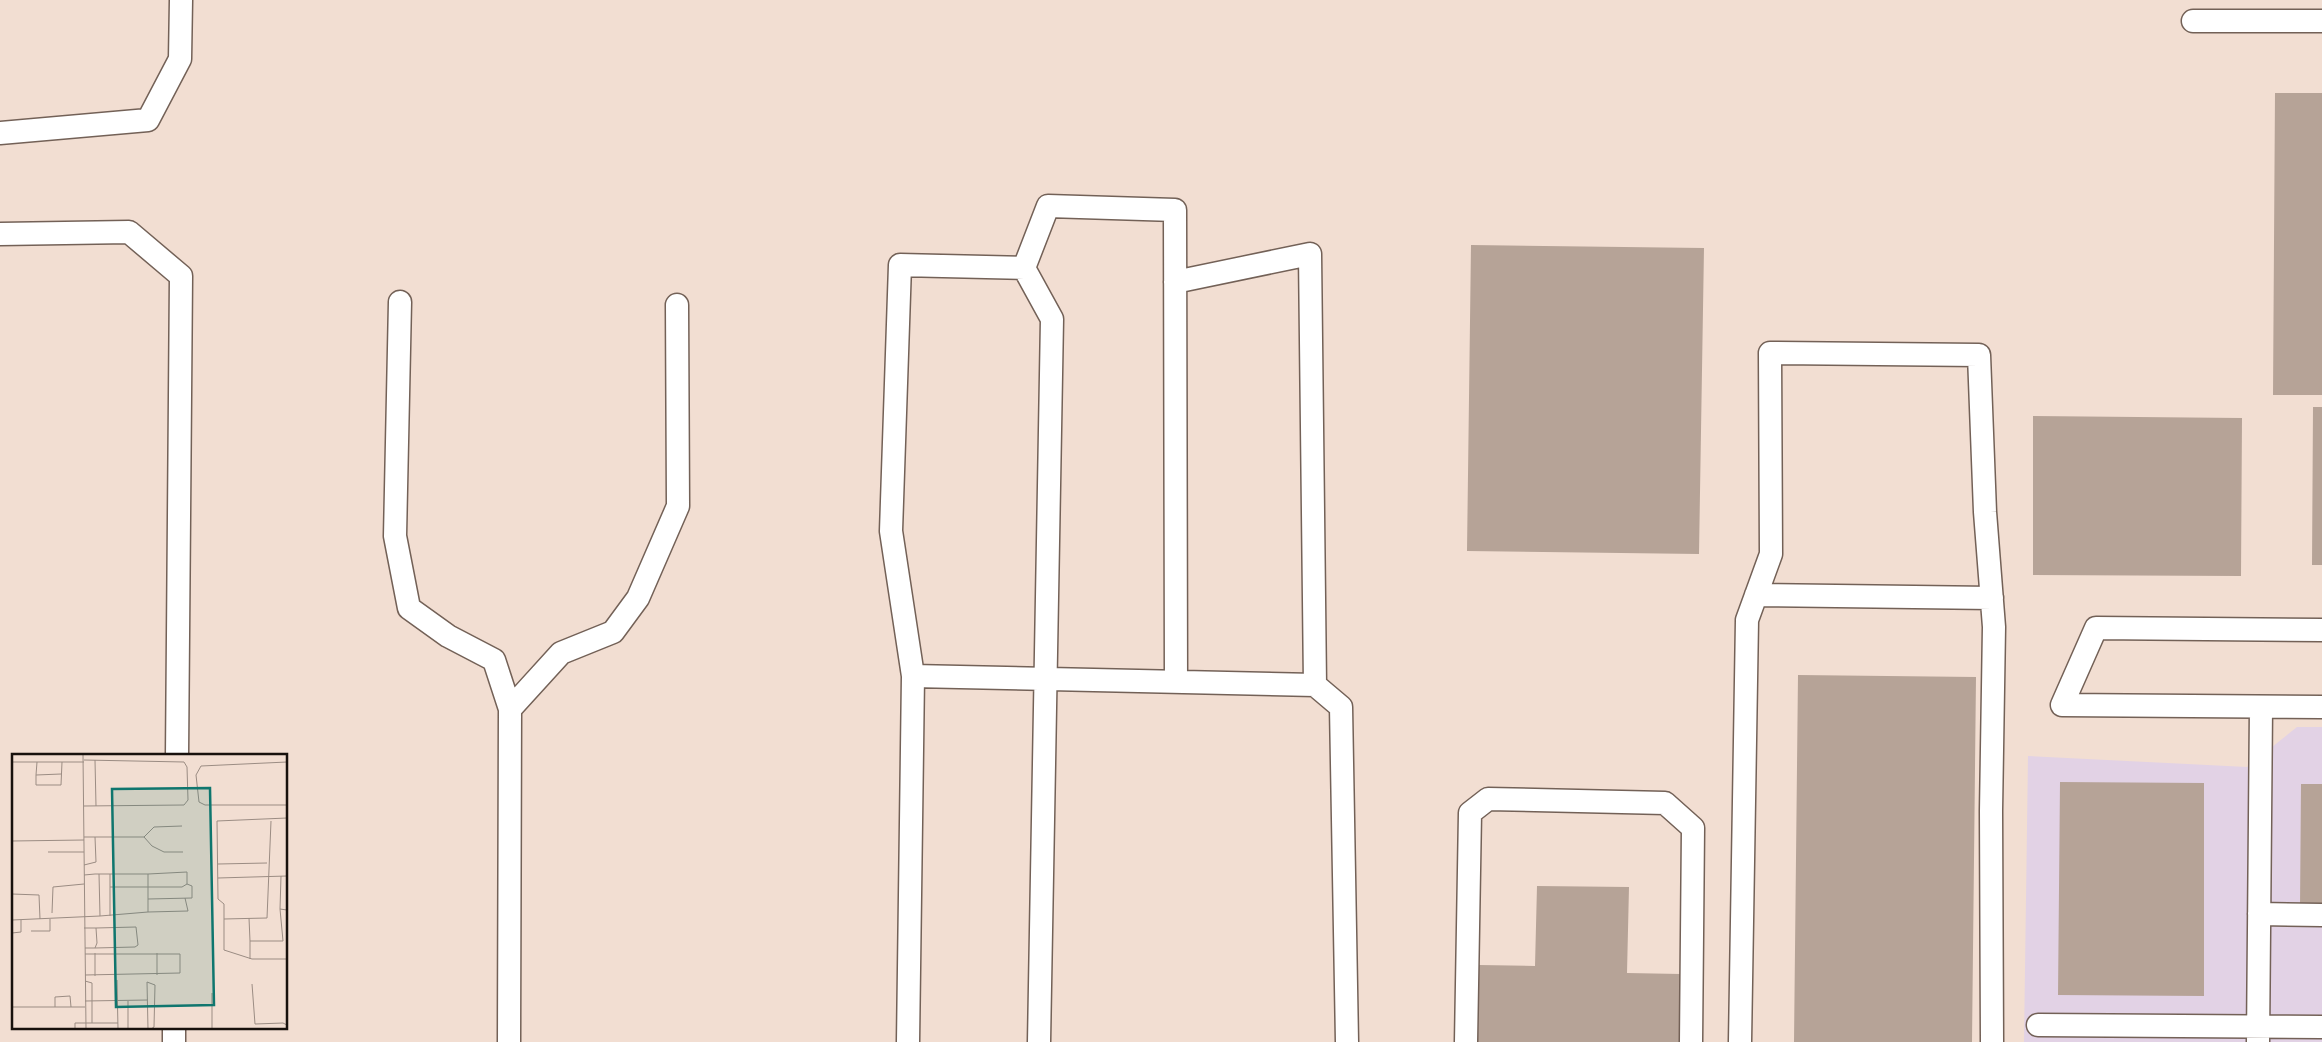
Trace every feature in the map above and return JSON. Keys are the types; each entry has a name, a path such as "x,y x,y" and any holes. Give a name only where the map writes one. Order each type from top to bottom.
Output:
{"lane":[{"path":"0,133 148,120 180,59 181,0"},
{"path":"2193,21 2322,21"},
{"path":"1039,1042 1052,319 1024,268 1048,206 1175,210 1176,682"},
{"path":"0,234 129,232 181,276 177,754"},
{"path":"1175,282 1310,254 1315,685"},
{"path":"908,1042 913,676 891,531 900,265 1024,268"},
{"path":"400,302 395,536 409,608 448,636 494,660 510,709 509,1042"},
{"path":"510,709 561,653 614,632 638,598 678,506 677,305"},
{"path":"1740,1042 1747,620 1771,554 1770,353 1979,355 1985,512 1994,627 1991,811 1992,1042"},
{"path":"1756,595 1992,598"},
{"path":"2322,630 2096,628 2062,705 2322,707"},
{"path":"913,676 1315,685 1341,708 1347,1042"},
{"path":"2258,1034 2261,707"},
{"path":"1466,1042 1470,813 1488,799 1665,803 1693,828 1691,1042"},
{"path":"2260,914 2322,915"},
{"path":"2038,1026 2258,1034 2322,1027"}],"shaded area":[{"path":"2297,727 2322,727 2322,1042 2024,1042 2028,756 2247,767"}],"building":[{"path":"2275,93 2322,93 2322,395 2273,395"},
{"path":"1471,245 1704,248 1699,554 1467,551"},
{"path":"2313,407 2322,407 2322,565 2312,565"},
{"path":"2033,416 2242,418 2241,576 2033,575"},
{"path":"1798,675 1976,677 1972,1042 1794,1042"},
{"path":"2060,782 2204,783 2204,996 2058,995"},
{"path":"2301,784 2322,784 2322,907 2300,907"},
{"path":"1537,886 1629,887 1627,973 1681,974 1680,1042 1478,1042 1479,965 1535,966"}]}
